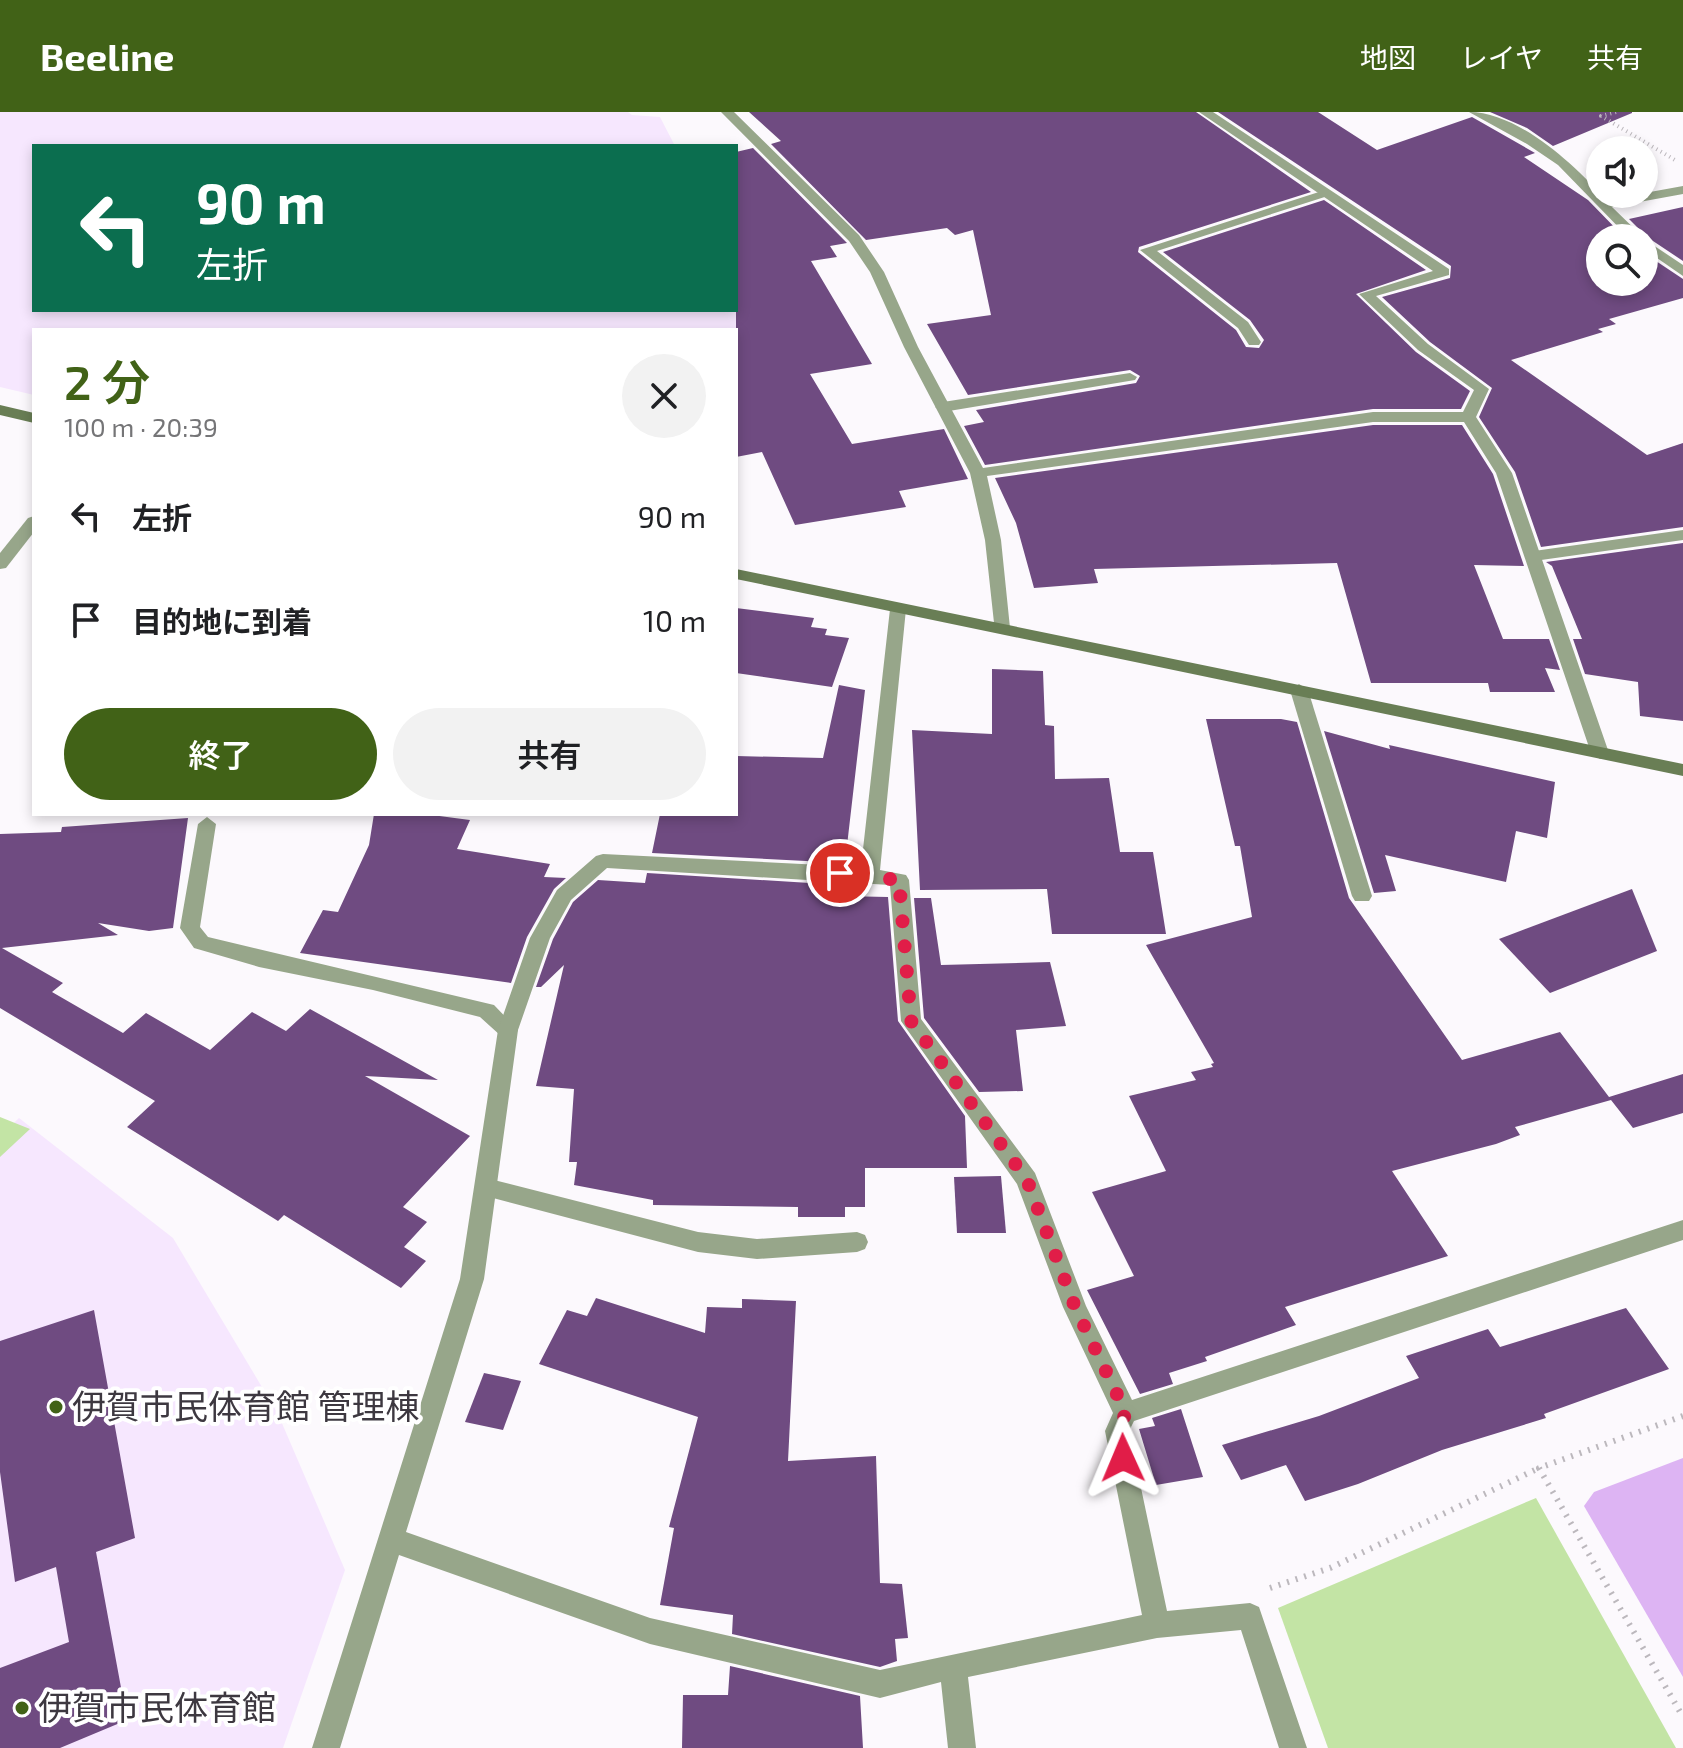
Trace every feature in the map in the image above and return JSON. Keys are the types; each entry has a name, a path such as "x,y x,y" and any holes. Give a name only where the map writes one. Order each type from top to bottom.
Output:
{"street":[{"path":"727,112 854,238 877,272 911,347 978,473 993,540 1001,628"},
{"path":"1205,112 1444,272 1366,294 1423,347 1482,389 1468,417"},
{"path":"1475,112 1517,133 1562,162 1586,188"},
{"path":"1658,195 1683,190"},
{"path":"1254,342 1243,325 1147,250 1327,194"},
{"path":"1605,208 1618,224"},
{"path":"1658,253 1683,272"},
{"path":"943,407 1130,377"},
{"path":"0,410 32,418"},
{"path":"978,473 1373,417 1468,417"},
{"path":"1468,417 1504,473 1600,753"},
{"path":"0,564 32,524"},
{"path":"1534,556 1683,535"},
{"path":"738,574 1683,770"},
{"path":"870,875 898,609"},
{"path":"1299,690 1362,896"},
{"path":"207,824 190,928 201,943 487,1011 508,1030"},
{"path":"326,1748 472,1279 508,1030 540,938 564,895 603,861 870,875 899,880 911,1021 1027,1180 1075,1307 1126,1413"},
{"path":"486,1187 698,1242 757,1249 857,1242"},
{"path":"1157,1625 1117,1431 1126,1413 1683,1230"},
{"path":"390,1539 650,1631 880,1684 1157,1625 1250,1616 1293,1748"},
{"path":"953,1666 962,1748"}],"path":[{"path":"1616,112 1601,116 1676,160 1668,162 1676,167"},
{"path":"1250,1616 1266,1590 1330,1568 1539,1468 1683,1416"},
{"path":"1539,1468 1683,1717"}],"shaded area":[{"path":"0,112 628,112 660,117 674,144 32,144 32,312 736,312 736,328 32,328 32,395 0,387"},
{"path":"19,1118 173,1238 278,1414 345,1570 283,1748 0,1748 0,1136"},
{"path":"1683,1458 1683,1677 1584,1506 1594,1492"}],"green space":[{"path":"0,1117 30,1129 0,1157"},
{"path":"1536,1498 1676,1748 1328,1748 1278,1608"}],"building":[{"path":"749,112 1196,112 1311,192 1139,247 1138,252 1236,330 1246,347 1259,348 1264,340 1250,320 1163,252 1324,200 1426,270 1356,294 1416,352 1470,391 1461,409 1373,409 985,465 964,426 984,422 976,410 1136,383 1140,376 1130,370 968,395 927,324 991,315 973,230 955,235 947,228 866,240 771,144 781,141"},
{"path":"1218,112 1318,112 1377,150 1472,117 1535,153 1524,157 1586,199 1586,208 1596,208 1611,224 1586,224 1586,296 1658,296 1658,262 1683,279 1683,298 1609,319 1616,324 1598,329 1603,332 1511,360 1647,455 1683,443 1683,527 1541,547 1515,472 1479,417 1492,388 1430,342 1382,297 1450,278 1451,266"},
{"path":"1490,112 1632,113 1553,146 1527,128"},
{"path":"753,148 847,243 830,246 837,257 811,261 872,364 810,374 852,444 944,429 968,479 899,491 906,507 795,525 762,452 738,457 738,152"},
{"path":"1683,207 1683,261 1658,244 1658,224 1634,224 1629,219"},
{"path":"1373,425 1462,425 1493,474 1524,566 1474,565 1503,639 1549,639 1560,670 1545,668 1555,692 1490,692 1488,683 1371,683 1337,563 1094,569 1098,583 1034,588 1016,523 995,478"},
{"path":"1683,543 1683,721 1640,716 1638,682 1585,674 1573,639 1582,639 1552,566 1546,562"},
{"path":"738,608 814,618 811,627 827,629 825,635 849,638 832,687 738,673"},
{"path":"992,669 1043,671 1045,725 1054,726 1055,779 1109,778 1120,852 1153,852 1166,934 1052,934 1047,889 920,890 912,730 992,734"},
{"path":"839,685 865,690 845,863 652,853 660,816 738,816 738,756 823,758"},
{"path":"1206,719 1281,719 1297,722 1349,898 1462,1060 1560,1032 1609,1097 1683,1074 1683,1113 1633,1128 1611,1100 1515,1127 1520,1135 1496,1144 1392,1171 1448,1256 1285,1307 1296,1325 1205,1357 1207,1361 1169,1373 1173,1384 1140,1394 1087,1290 1134,1276 1092,1192 1166,1171 1129,1096 1196,1080 1191,1072 1213,1067 1211,1064 1214,1063 1146,945 1252,917 1240,846 1235,846"},
{"path":"1324,731 1390,749 1389,745 1555,782 1547,838 1516,831 1506,882 1385,855 1396,891 1374,893"},
{"path":"374,816 439,816 470,820 457,849 550,864 544,877 566,878 554,889 527,937 511,983 300,953 323,910 338,912 369,845"},
{"path":"188,818 173,928 149,931 98,923 118,935 2,948 63,983 52,992 123,1033 146,1013 210,1050 252,1012 286,1031 310,1009 438,1080 365,1076 470,1136 403,1207 427,1222 404,1247 426,1261 401,1288 284,1215 278,1221 127,1127 155,1101 0,1008 0,834 61,832 62,827"},
{"path":"647,873 842,885 841,896 888,897 898,1021 965,1116 967,1168 865,1168 865,1207 845,1207 845,1217 798,1217 798,1207 653,1205 653,1200 574,1185 577,1162 569,1162 574,1089 536,1086 564,965 541,987 536,987 553,939 573,902 598,880 645,883"},
{"path":"1632,889 1657,951 1550,993 1499,939"},
{"path":"914,898 931,898 941,965 1050,962 1066,1026 1016,1030 1023,1091 979,1092 924,1018"},
{"path":"1001,1176 1006,1233 957,1233 954,1177"},
{"path":"596,1298 705,1333 707,1307 742,1308 742,1299 796,1301 788,1461 876,1456 880,1583 902,1584 908,1638 895,1639 897,1661 880,1667 732,1634 733,1615 660,1605 674,1528 669,1527 698,1417 539,1364 567,1310 587,1316"},
{"path":"1626,1308 1669,1369 1544,1414 1546,1418 1442,1450 1358,1484 1305,1501 1286,1465 1241,1480 1222,1445 1319,1416 1419,1378 1406,1356 1488,1329 1500,1347"},
{"name":"伊賀市民体育館 管理棟","path":"94,1310 135,1538 96,1552 127,1720 60,1748 0,1748 0,1668 69,1642 56,1567 15,1582 0,1472 0,1341"},
{"path":"484,1373 521,1381 503,1430 465,1422"},
{"path":"1181,1409 1203,1477 1156,1485 1139,1429 1155,1426 1152,1418"},
{"path":"730,1666 860,1696 863,1748 682,1748 683,1695 728,1695"}],"place":[{"name":"伊賀市民体育館 管理棟","path":"56,1407"},
{"name":"伊賀市民体育館","path":"22,1708"}],"route":[{"path":"840,873 899,880 911,1021 1027,1180 1075,1307 1126,1413 1117,1431 1123,1458"}]}
